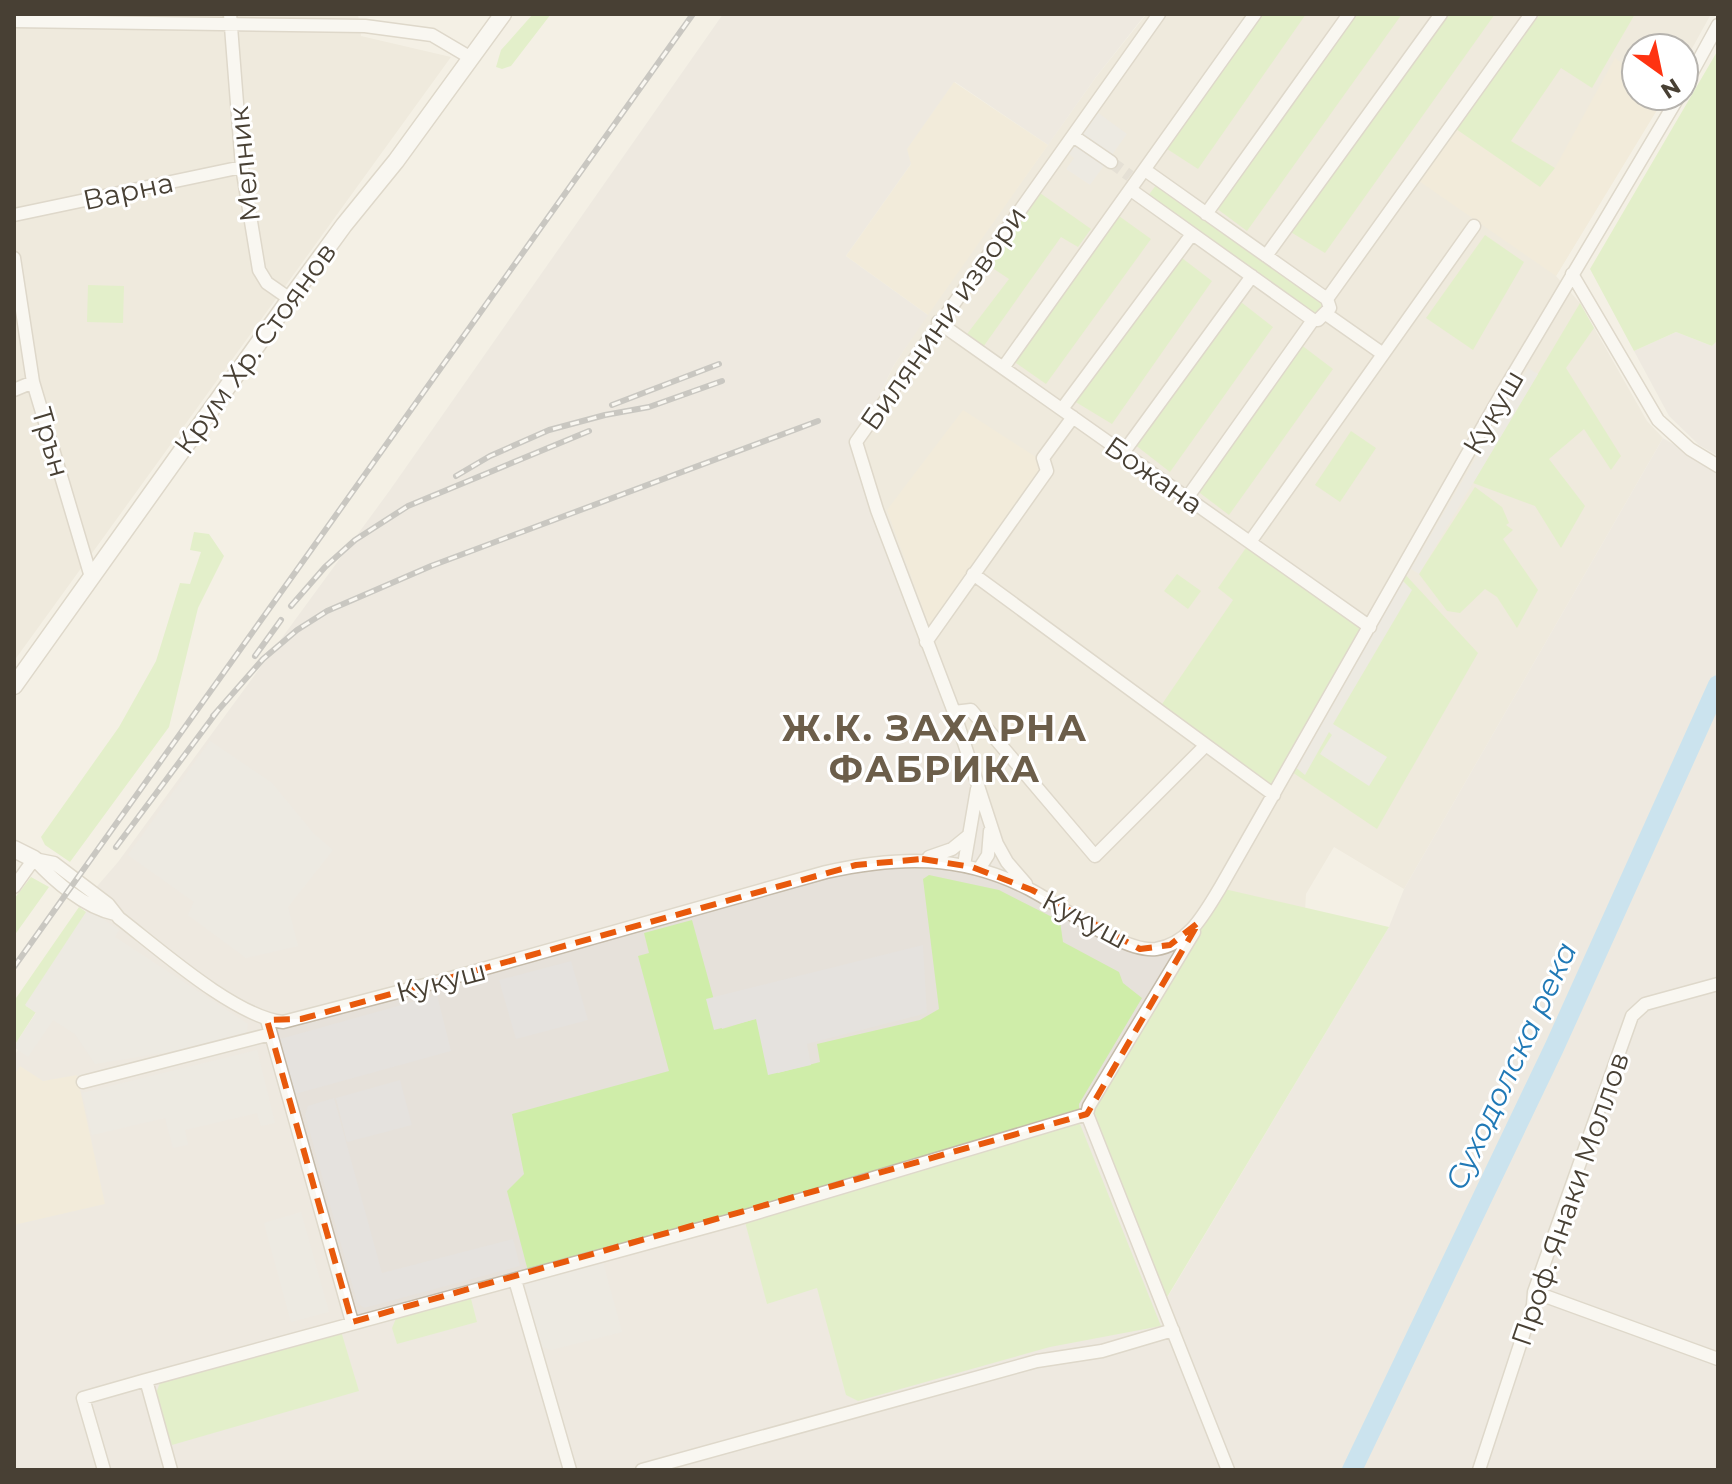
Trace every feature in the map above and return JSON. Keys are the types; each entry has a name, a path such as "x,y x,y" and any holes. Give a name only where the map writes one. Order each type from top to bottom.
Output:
{"street":[{"name":"Крум Хр. Стоянов","path":"14,686 290,299 503,14"},
{"path":"1003,368 1255,14"},
{"path":"1206,214 1349,14"},
{"path":"1266,256 1441,14"},
{"path":"1327,299 1531,14"},
{"name":"Билянини извори","path":"1032,890 1007,862 990,823 954,712 877,510 856,442 1157,15"},
{"name":"Мелник","path":"231,19 242,167 259,270 267,283 290,299"},
{"path":"14,21 364,20 432,35 471,58"},
{"path":"1700,58 1718,25"},
{"name":"Кукуш","path":"267,1020 283,1022 301,1019 826,872 856,865 922,859 979,869 1032,890 1070,914 1140,949 1170,945 1184,937 1199,922 1274,795 1572,274 1669,112"},
{"path":"1073,136 1111,162"},
{"name":"Варна","path":"14,215 242,167"},
{"path":"1136,179 1206,214 1327,299 1330,308 1326,314 1313,320 1192,234 1136,179"},
{"path":"1250,542 1474,226"},
{"path":"1062,409 1192,234"},
{"name":"Трън","path":"14,258 33,382 91,577"},
{"path":"1572,274 1658,420 1690,449 1718,466"},
{"path":"1123,453 1252,276"},
{"path":"1326,314 1383,354"},
{"path":"1187,498 1313,320"},
{"name":"Божана","path":"938,322 1370,627"},
{"path":"14,390 33,382"},
{"path":"926,642 1047,471 1043,458 1073,417"},
{"path":"973,574 1274,795"},
{"path":"954,712 971,710 1095,856 1206,745"},
{"name":"Билянини извори","path":"964,865 978,786"},
{"name":"Билянини извори","path":"979,869 988,855 990,823"},
{"path":"922,859 952,849 968,836"},
{"path":"14,849 34,859 54,863 108,904 115,914 226,998 254,1016 267,1020 352,1322"},
{"path":"14,887 34,859"},
{"path":"1199,922 1087,1114 1228,1470"},
{"name":"Проф. Янаки Моллов","path":"1479,1470 1533,1305 1534,1292 1632,1016 1645,1004 1718,984"},
{"path":"83,1082 271,1034"},
{"path":"104,1470 83,1398 736,1219 1087,1114"},
{"path":"515,1280 570,1470"},
{"path":"1534,1292 1718,1359"},
{"path":"642,1470 1037,1361 1102,1351 1173,1330"},
{"path":"146,1380 171,1470"}],"highlighted area":[{"path":"922,859 972,867 1032,890 1140,949 1170,945 1199,922 1087,1114 352,1322 267,1020 301,1019 856,865"}],"shaded area":[{"path":"14,14 358,14 361,36 451,57 14,661"},
{"path":"723,14 1145,15 1048,145 955,82 911,164 846,256 928,315 894,365 856,442 997,844 1032,890 1140,949 1184,937 1164,1303 1389,927 1404,889 1663,438 1718,471 1718,1470 14,1470 14,1056 18,1050 14,1046 36,1013 25,1005 88,910 79,907 118,862 390,490"},
{"path":"1143,14 1711,14 1700,34 1620,32 1620,112 1655,112 1556,276 1580,303 1647,421 1663,438 1404,889 1334,847 1306,894 1305,912 1140,949 1032,890 1007,862 856,442 894,365 927,315 1096,77 1145,16"},
{"path":"1615,58 1620,62 1620,112 1656,112 1556,276 1419,181 1466,114 1555,168"},
{"path":"954,82 1048,145 928,315 846,256 911,164 907,149"},
{"path":"1097,112 1127,134 1090,185 1066,169 1074,158 1068,153"},
{"path":"1676,332 1712,346 1718,340 1718,456 1699,445 1669,416 1634,351"},
{"path":"1528,368 1538,374 1419,574 1411,569"},
{"path":"963,410 1039,459 1043,473 930,628 887,510"},
{"path":"1402,580 1412,590 1333,724 1387,757 1369,786 1320,754 1332,735 1329,732 1305,775 1294,766"},
{"path":"210,741 272,783 314,834 333,850 288,907 298,946 246,958 188,915 194,902 128,855"},
{"path":"88,909 119,930 115,937 248,1024 246,1039 95,1064 75,1034 53,1020 28,1057 14,1047 36,1013 25,1005"},
{"path":"923,945 927,1013 807,1044 811,1065 768,1075 756,1019 714,1030 706,999"},
{"path":"571,961 588,1020 516,1039 499,980"},
{"path":"437,995 451,1051 295,1094 280,1039"},
{"path":"257,1050 275,1123 261,1126 257,1113 185,1130 188,1145 173,1148 165,1118 92,1135 82,1093"},
{"path":"20,1066 43,1081 77,1075 105,1204 14,1225 14,1075"},
{"path":"400,1080 412,1125 347,1142 336,1098"},
{"path":"334,1098 382,1273 513,1239 520,1266 364,1308 357,1302 305,1115 308,1106"},
{"path":"301,1212 329,1312 291,1322 264,1223"},
{"path":"602,1259 622,1332 551,1350 540,1346 525,1284 529,1279"}],"green space":[{"path":"533,14 551,14 511,66 496,67 501,50"},
{"path":"1258,14 1306,14 1198,169 1164,147"},
{"path":"1354,14 1402,14 1247,231 1216,208"},
{"path":"1446,14 1495,14 1325,253 1289,231"},
{"path":"1540,14 1635,14 1625,32 1620,32 1620,40 1592,88 1561,68 1511,141 1555,168 1540,187 1456,129"},
{"path":"1718,50 1718,340 1712,346 1676,332 1634,351 1590,269 1682,112 1700,112 1700,81"},
{"path":"1159,181 1326,299 1313,318 1145,200"},
{"path":"1040,193 1091,229 1078,247 1061,237 981,350 964,338 1009,279 988,265"},
{"path":"1119,216 1151,239 1046,384 1013,361"},
{"path":"1485,235 1524,262 1473,350 1426,318"},
{"path":"1182,258 1212,281 1112,424 1074,401"},
{"path":"88,285 124,286 123,323 87,322"},
{"path":"1241,302 1273,327 1170,472 1134,444"},
{"path":"1580,303 1594,328 1566,368 1621,456 1611,470 1584,429 1549,459 1585,506 1561,548 1535,506 1473,483"},
{"path":"1300,344 1333,369 1229,515 1196,490"},
{"path":"1351,431 1376,448 1340,502 1315,485"},
{"path":"1475,487 1502,507 1509,523 1506,525 1513,530 1503,539 1538,590 1517,628 1497,597 1485,589 1460,613 1447,611 1419,574"},
{"path":"194,532 209,534 224,556 198,608 169,727 70,862 45,845 41,837 119,727 156,661 180,583 190,584 201,552 190,550"},
{"path":"1250,542 1370,627 1402,571 1478,653 1377,829 1289,770 1274,795 1158,710 1233,600 1218,588"},
{"path":"1177,574 1201,591 1188,609 1164,591"},
{"path":"929,875 999,890 1060,921 1063,942 1119,972 1123,983 1142,998 1079,1104 1080,1124 1161,1326 1050,1347 858,1401 846,1395 817,1288 767,1304 745,1222 528,1271 507,1191 524,1174 512,1114 669,1071 638,956 649,953 644,933 692,920 722,1029 762,1017 778,1073 820,1062 817,1044 920,1020 939,1009 923,879"},
{"path":"31,877 49,887 14,936 14,899"},
{"path":"1220,888 1389,927 1163,1304 1089,1106"},
{"path":"79,907 99,921 86,921 26,1006 36,1012 14,1046 14,1001"},
{"path":"470,1295 477,1322 397,1344 392,1328 397,1316"},
{"path":"341,1331 359,1391 172,1445 155,1396 161,1380"}],"waterway":[{"name":"Суходолска река","path":"1352,1470 1554,1048 1718,685"}],"tunnel":[{"path":"1111,162 1130,176"}],"railway":[{"path":"14,967 693,14"},
{"path":"612,405 719,364"},
{"path":"456,476 490,456 549,430 649,407 722,381"},
{"path":"213,716 263,659 297,630 327,611 431,566 818,421"},
{"path":"291,606 325,567 355,540 408,506 589,431"},
{"path":"255,656 281,620"},
{"path":"116,847 219,709"}],"district":[{"name":"Ж.К. ЗАХАРНА ФАБРИКА","path":"935,748"}]}
